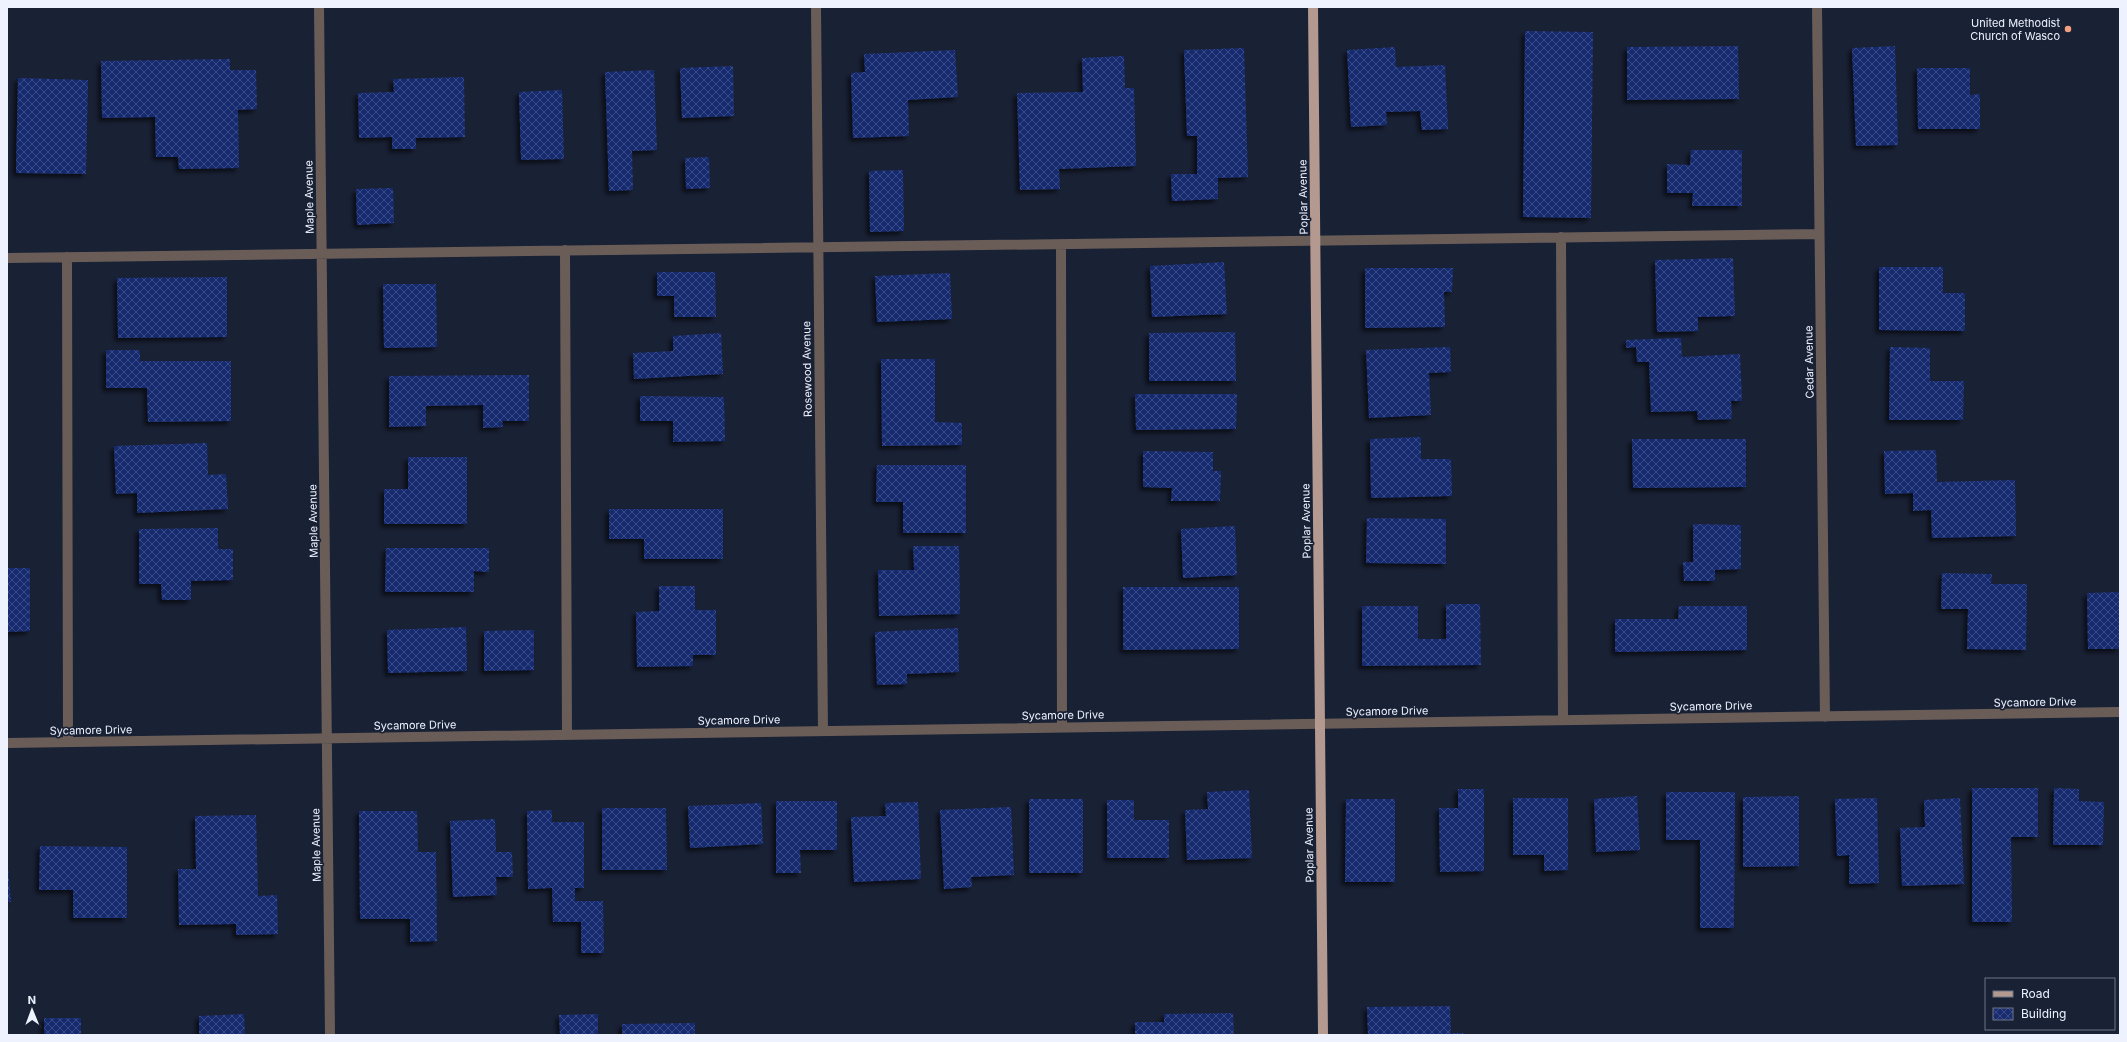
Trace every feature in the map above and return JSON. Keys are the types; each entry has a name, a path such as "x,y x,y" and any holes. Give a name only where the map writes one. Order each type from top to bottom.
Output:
{"main road":[{"name":"Poplar Avenue","path":"1313,7 1323,1035"}],"street":[{"name":"Maple Avenue","path":"319,7 330,1035"},
{"name":"Rosewood Avenue","path":"816,7 823,731"},
{"name":"Cedar Avenue","path":"1817,7 1824,717"},
{"path":"7,258 1819,234"},
{"path":"1561,237 1563,720"},
{"path":"1061,245 1062,727"},
{"path":"565,250 568,735"},
{"path":"67,257 68,742"},
{"name":"Sycamore Drive","path":"7,743 2120,712"}],"building":[{"path":"1525,31 1593,32 1591,218 1523,217"},
{"path":"1738,46 1739,99 1627,100 1627,47"},
{"path":"1895,46 1898,145 1856,146 1852,48"},
{"path":"1395,47 1396,67 1445,65 1448,129 1422,130 1420,111 1386,112 1387,125 1351,127 1347,50"},
{"path":"1244,48 1248,177 1218,178 1218,199 1172,201 1171,174 1197,174 1197,136 1187,136 1184,50"},
{"path":"955,50 958,97 908,100 909,136 853,138 851,73 865,72 864,54"},
{"path":"1124,56 1125,88 1134,88 1136,166 1059,169 1060,189 1020,190 1017,93 1083,92 1082,58"},
{"path":"230,59 230,70 256,70 257,109 238,110 239,168 179,169 178,157 156,157 155,117 102,118 101,61"},
{"path":"733,66 734,116 682,118 680,68"},
{"path":"1917,68 1970,68 1970,95 1980,94 1980,129 1918,129"},
{"path":"654,70 657,150 632,151 633,190 609,191 605,72"},
{"path":"464,77 465,137 416,138 416,149 392,149 392,137 359,138 358,93 394,92 393,79"},
{"path":"18,78 88,80 86,174 16,173"},
{"path":"562,90 564,159 521,160 519,92"},
{"path":"1691,150 1742,150 1742,206 1692,206 1693,193 1667,193 1667,164 1690,165"},
{"path":"709,157 710,188 686,189 685,158"},
{"path":"903,170 904,231 870,232 869,171"},
{"path":"393,188 394,223 357,225 356,189"},
{"path":"1733,258 1735,316 1698,317 1698,331 1657,332 1655,260"},
{"path":"1224,262 1227,314 1152,317 1150,266"},
{"path":"1879,267 1943,267 1943,293 1965,293 1965,331 1879,330"},
{"path":"1365,268 1453,268 1452,292 1444,292 1445,327 1365,328"},
{"path":"657,272 715,272 716,317 674,317 674,296 657,296"},
{"path":"950,273 952,319 877,322 875,276"},
{"path":"227,277 227,337 118,338 117,278"},
{"path":"383,284 436,284 437,347 384,348"},
{"path":"1235,332 1236,381 1149,381 1149,333"},
{"path":"721,333 723,374 634,379 633,353 673,351 673,336"},
{"path":"1681,338 1682,357 1740,354 1742,401 1731,401 1732,419 1698,420 1697,411 1651,412 1649,362 1637,362 1636,347 1626,348 1626,340"},
{"path":"1450,347 1451,372 1429,373 1431,415 1369,418 1366,350"},
{"path":"1890,347 1930,348 1930,381 1964,381 1963,420 1889,420"},
{"path":"106,350 140,350 140,361 231,361 231,421 148,422 147,388 106,388"},
{"path":"881,359 935,359 935,422 962,423 962,445 882,446"},
{"path":"529,375 529,421 502,421 503,427 483,428 483,405 426,406 426,426 389,427 389,376"},
{"path":"1135,394 1237,394 1236,429 1136,430"},
{"path":"640,396 724,397 725,441 673,442 673,421 640,421"},
{"path":"1421,437 1421,459 1451,459 1452,496 1371,498 1370,439"},
{"path":"1632,439 1746,439 1746,487 1633,488"},
{"path":"207,443 208,475 226,474 228,509 137,513 137,493 116,494 114,446"},
{"path":"1936,450 1937,482 2015,480 2016,536 1932,538 1931,510 1913,511 1913,493 1885,494 1884,451"},
{"path":"1143,451 1213,452 1213,471 1221,471 1220,501 1171,501 1172,488 1143,487"},
{"path":"408,457 467,457 467,524 384,524 384,489 408,489"},
{"path":"877,465 966,465 966,533 903,533 903,502 876,502"},
{"path":"609,509 723,509 723,559 644,559 644,539 609,539"},
{"path":"1367,518 1446,519 1446,564 1366,563"},
{"path":"1693,524 1741,525 1741,569 1715,570 1715,581 1684,581 1683,562 1693,562"},
{"path":"1235,526 1237,575 1183,578 1181,529"},
{"path":"218,528 218,549 233,549 233,580 191,581 191,600 162,600 161,584 139,584 139,529"},
{"path":"913,546 959,546 960,614 879,616 878,570 914,570"},
{"path":"386,548 489,548 489,572 474,571 474,592 385,592"},
{"path":"7,568 30,568 30,631 7,632"},
{"path":"1942,573 1992,574 1991,584 2027,584 2026,650 1967,649 1968,609 1941,609"},
{"path":"659,586 695,586 695,610 716,610 716,655 693,655 693,666 637,667 636,612 659,611"},
{"path":"1123,587 1239,587 1239,649 1123,650"},
{"path":"2120,592 2120,649 2088,649 2087,593"},
{"path":"1446,604 1480,604 1481,665 1362,666 1362,606 1418,606 1418,639 1446,639"},
{"path":"1679,606 1747,606 1747,650 1615,652 1615,619 1678,619"},
{"path":"466,627 467,671 388,673 387,630"},
{"path":"958,628 959,672 907,674 907,684 877,685 875,632"},
{"path":"534,630 534,670 484,671 484,631"},
{"path":"1972,788 2038,788 2038,837 2011,837 2012,922 1972,922"},
{"path":"2054,788 2079,789 2079,801 2104,802 2103,845 2053,845"},
{"path":"1458,789 1484,789 1484,871 1440,872 1439,808 1458,808"},
{"path":"1249,790 1252,858 1187,860 1185,810 1208,809 1207,792"},
{"path":"1666,792 1735,792 1734,928 1700,928 1700,840 1666,840"},
{"path":"1637,796 1640,850 1596,852 1594,799"},
{"path":"1799,796 1799,866 1743,867 1743,797"},
{"path":"1513,798 1568,798 1568,870 1544,871 1544,855 1513,855"},
{"path":"1877,798 1879,883 1849,884 1849,855 1837,856 1835,799"},
{"path":"1960,798 1964,884 1902,886 1900,828 1925,827 1924,800"},
{"path":"1029,799 1083,799 1083,873 1029,873"},
{"path":"1346,799 1395,799 1395,882 1345,882"},
{"path":"1107,800 1134,800 1134,820 1169,820 1169,858 1107,858"},
{"path":"776,801 837,801 837,850 800,850 801,873 776,873"},
{"path":"918,802 921,879 854,882 851,817 886,816 885,803"},
{"path":"761,803 763,844 690,848 688,806"},
{"path":"1011,807 1014,875 971,877 972,887 944,889 940,810"},
{"path":"602,808 666,808 667,870 602,870"},
{"path":"552,810 552,822 584,822 584,888 575,888 575,901 603,901 604,953 581,953 581,922 553,922 552,888 528,889 527,811"},
{"path":"359,811 417,811 418,852 436,852 437,941 410,942 410,919 360,919"},
{"path":"256,815 258,896 277,895 278,934 236,935 236,924 179,925 178,869 196,869 195,816"},
{"path":"495,819 496,852 512,852 513,877 496,877 497,895 453,897 450,821"},
{"path":"40,846 127,847 127,918 73,918 73,890 39,890"},
{"path":"7,855 11,902 7,902"},
{"path":"1450,1006 1451,1033 1464,1033 1464,1035 1368,1035 1367,1007"},
{"path":"1233,1013 1234,1035 1135,1035 1135,1022 1164,1022 1164,1014"},
{"path":"244,1014 245,1035 199,1035 199,1016"},
{"path":"598,1014 598,1035 560,1035 559,1015"},
{"path":"44,1018 81,1018 81,1035 44,1035"},
{"path":"695,1023 695,1035 622,1035 622,1024"}],"place":[{"name":"United Methodist Church of Wasco","path":"2068,29"}]}
